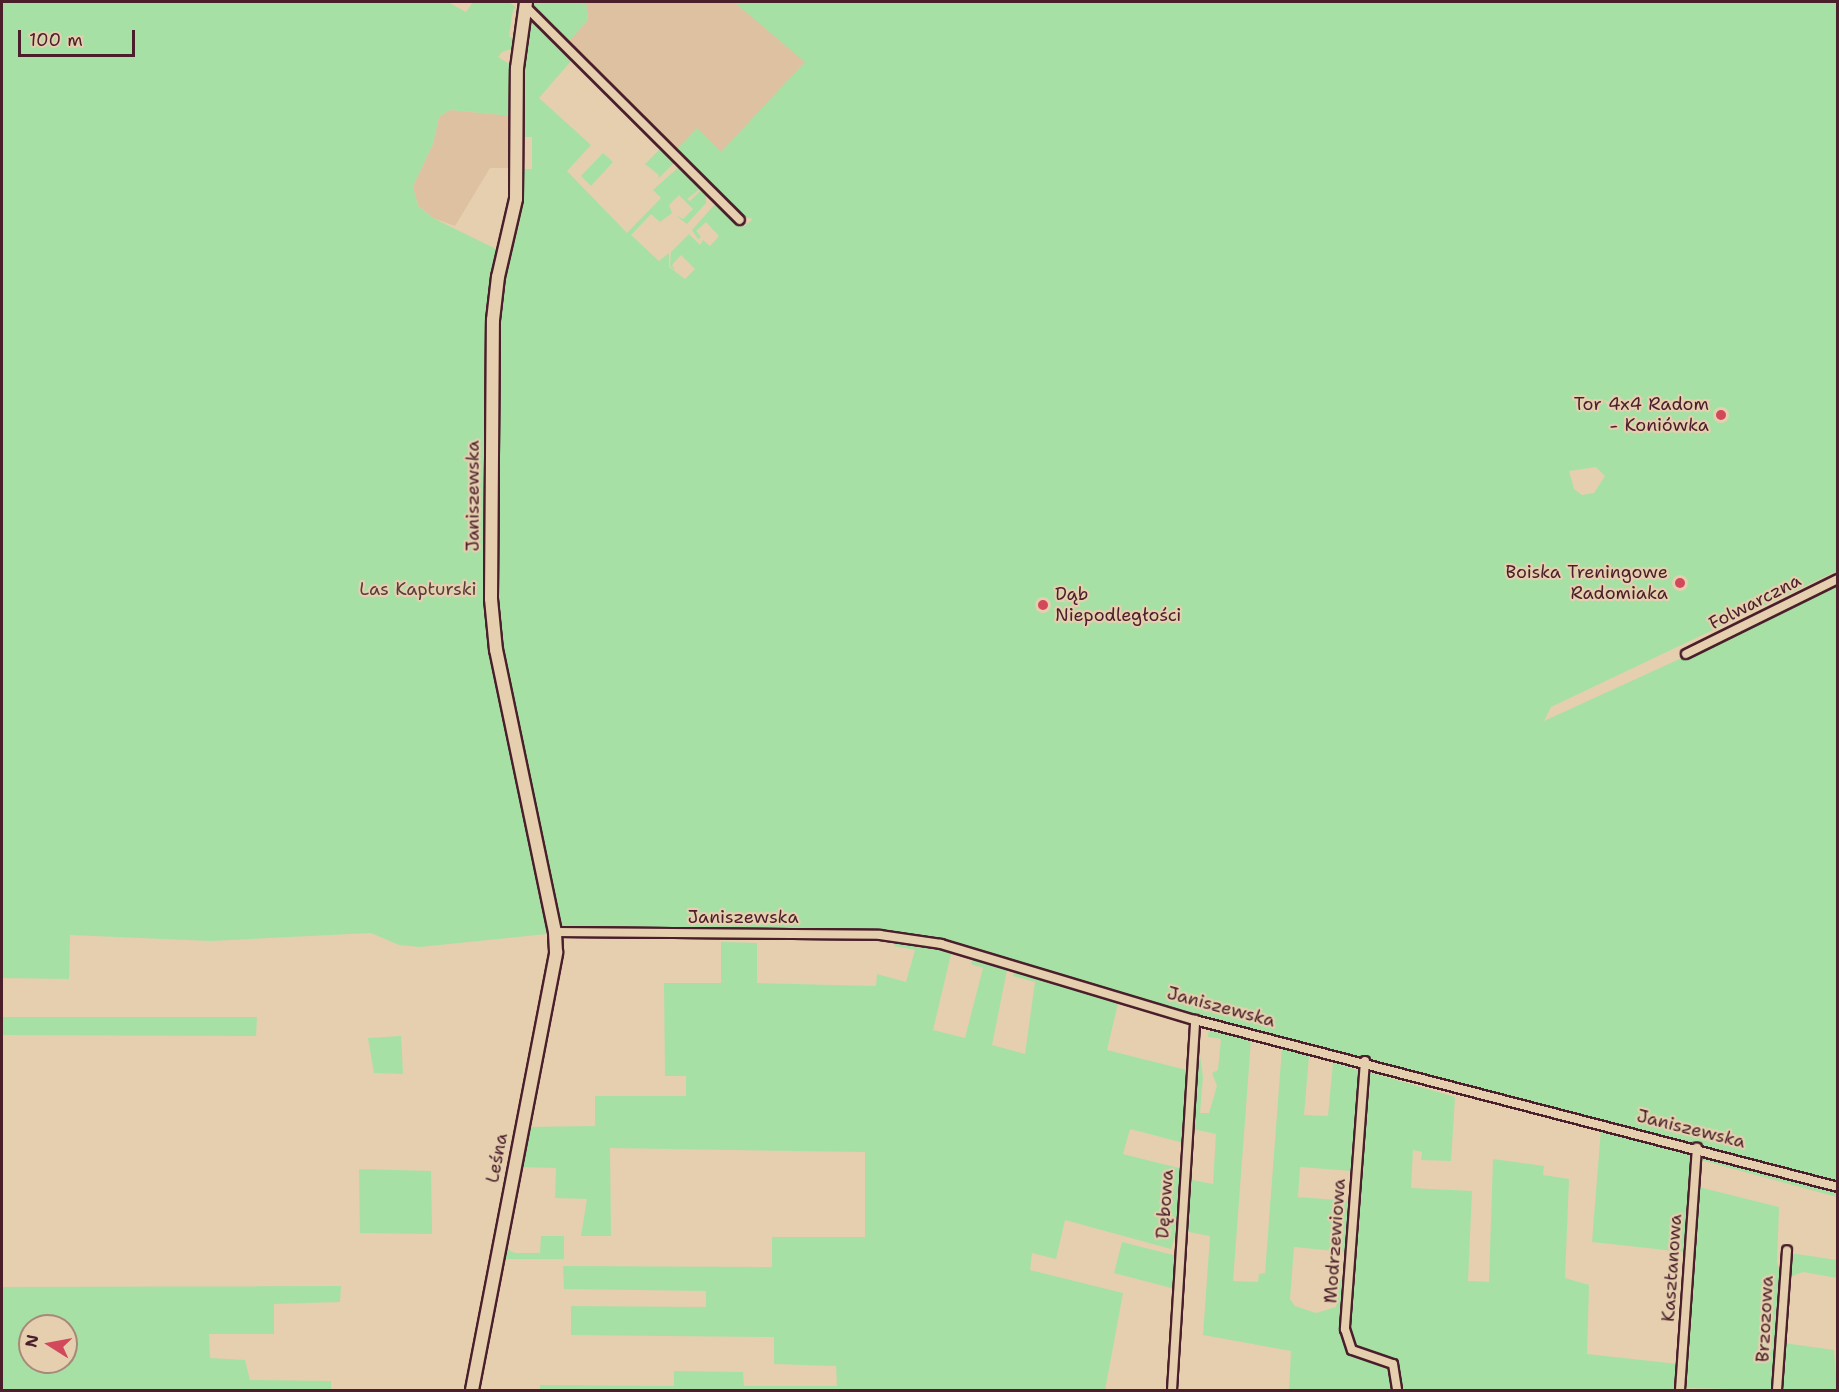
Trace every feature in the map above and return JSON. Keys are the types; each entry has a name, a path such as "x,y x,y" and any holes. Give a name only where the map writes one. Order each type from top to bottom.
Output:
{"street":[{"path":"526,4 740,220"},
{"name":"Janiszewska","path":"526,4 516,78 516,199 498,277 493,320 491,599 496,650 555,932 908,938 961,949 1195,1020 1365,1061 1469,1092 1696,1148 1838,1187"},
{"name":"Folwarczna","path":"1686,654 1838,579"},
{"name":"Leśna","path":"472,1390 554,962 555,932"},
{"name":"Dębowa","path":"1172,1390 1195,1020"},
{"name":"Modrzewiowa","path":"1365,1061 1346,1329 1352,1350 1393,1364 1397,1390"},
{"name":"Kasztanowa","path":"1680,1390 1696,1148"},
{"name":"Brzozowa","path":"1777,1390 1787,1250"}],"shaded area":[{"path":"586,2 762,2 875,94 744,217 568,42 588,20"},
{"path":"450,110 512,116 513,168 490,168 455,226 433,218 418,206 413,186 433,144 439,117"}],"green space":[{"name":"Las Kapturski","path":"2,2 448,2 466,12 473,2 509,2 518,9 514,8 509,37 517,38 514,48 502,52 498,57 513,66 512,116 450,110 439,117 433,144 413,186 418,206 433,218 498,250 521,169 532,169 532,137 522,137 524,38 532,2 586,2 588,20 561,50 571,61 539,98 591,145 567,171 627,233 661,198 653,190 680,166 701,188 687,199 690,201 702,189 706,193 706,203 687,224 675,215 683,219 693,209 679,195 669,205 672,213 660,222 651,214 631,235 659,261 669,253 669,267 685,279 695,269 681,255 672,265 675,271 670,266 671,252 689,234 700,245 703,240 710,246 719,236 706,222 696,231 701,237 698,239 692,230 716,203 743,227 753,219 744,217 676,150 697,128 721,152 805,62 734,2 1837,2 1837,571 1551,707 1544,721 1837,587 1837,1182 1318,1051 971,948 830,932 569,928 546,934 420,947 399,945 371,933 211,941 70,935 69,979 2,978","holes":["1596,467 1605,476 1594,493 1582,495 1574,489 1569,471"]},
{"path":"660,149 674,163 658,179 659,175 645,164"},
{"path":"603,153 613,162 591,186 581,176"},
{"path":"897,940 952,950 933,1030 965,1038 983,968 971,964 974,956 1007,970 992,1045 1025,1054 1035,982 1013,976 1014,972 1119,999 1107,1050 1187,1070 1184,1143 1130,1129 1123,1154 1183,1169 1180,1219 1171,1249 1065,1220 1056,1259 1032,1253 1030,1270 1123,1293 1105,1390 540,1390 540,1385 674,1386 674,1371 743,1372 744,1386 837,1386 836,1366 774,1364 774,1337 571,1335 571,1306 706,1307 706,1291 564,1289 563,1266 772,1267 772,1237 865,1237 865,1152 610,1148 611,1236 581,1236 587,1199 555,1198 556,1168 518,1167 526,1127 595,1126 595,1096 686,1096 686,1076 665,1076 664,983 721,983 721,942 757,943 757,983 876,986 877,974 906,982 915,950 894,946"},
{"path":"2,1017 257,1017 256,1036 2,1035"},
{"path":"1209,1029 1251,1040 1233,1281 1258,1282 1259,1274 1265,1273 1282,1048 1309,1056 1304,1115 1328,1116 1333,1062 1360,1071 1352,1171 1300,1167 1298,1197 1350,1201 1346,1252 1294,1247 1290,1299 1295,1306 1316,1313 1336,1307 1339,1280 1344,1280 1342,1317 1365,1077 1373,1073 1455,1097 1451,1161 1421,1160 1422,1152 1413,1150 1411,1188 1472,1191 1468,1281 1489,1282 1493,1159 1544,1166 1543,1175 1569,1179 1565,1278 1589,1285 1587,1354 1678,1364 1677,1390 1399,1390 1396,1361 1393,1390 1289,1390 1291,1351 1203,1335 1210,1236 1184,1231 1187,1179 1213,1184 1216,1134 1193,1129 1199,1048 1203,1077 1200,1113 1209,1113 1217,1086 1212,1073 1218,1070 1221,1039 1208,1037"},
{"path":"401,1036 403,1074 374,1073 368,1038"},
{"path":"1601,1129 1692,1151 1684,1252 1592,1242"},
{"path":"1701,1153 1837,1189 1837,1197 1697,1159"},
{"path":"359,1169 431,1171 432,1234 360,1233"},
{"path":"1699,1187 1779,1207 1777,1262 1781,1277 1774,1390 1684,1388"},
{"path":"541,1236 564,1236 564,1259 503,1259 507,1249 515,1253 540,1253"},
{"path":"1122,1242 1177,1256 1175,1289 1114,1273"},
{"path":"1790,1253 1837,1260 1837,1278 1803,1272 1789,1277"},
{"path":"341,1286 340,1302 274,1304 274,1334 209,1334 210,1358 245,1360 250,1380 331,1381 331,1390 2,1390 2,1287"},
{"path":"1784,1343 1834,1350 1837,1390 1781,1390"}],"place":[{"name":"Tor 4x4 Radom - Koniówka","path":"1721,415"},
{"name":"Boiska Treningowe Radomiaka","path":"1680,583"},
{"name":"Dąb Niepodległości","path":"1043,605"}]}
